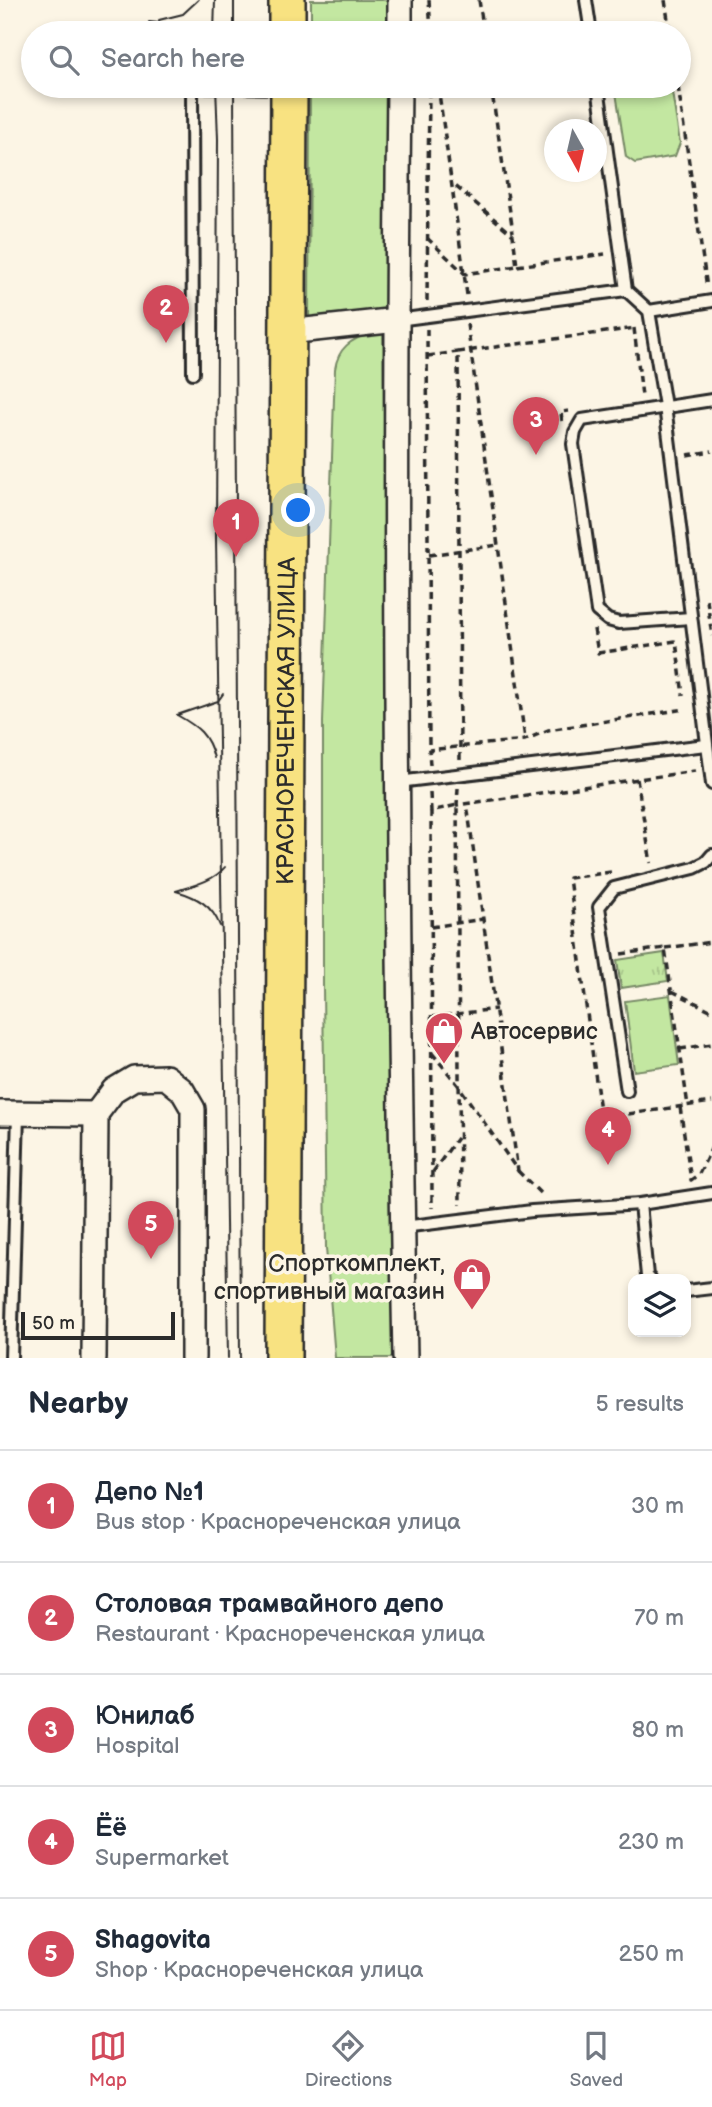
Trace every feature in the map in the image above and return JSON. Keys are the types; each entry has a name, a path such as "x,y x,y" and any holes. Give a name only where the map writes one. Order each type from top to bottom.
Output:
{"main road":[{"path":"287,0 287,21"},
{"name":"КРАСНОРЕЧЕНСКАЯ УЛИЦА","path":"283,1358 289,98"}],"street":[{"path":"400,0 400,21"},
{"path":"399,98 398,782 405,1358"},
{"path":"288,332 397,320"},
{"path":"94,1358 96,1114 114,1090 134,1078 166,1077 182,1090 193,1109 193,1358"},
{"path":"9,1114 96,1114"}],"lane":[{"path":"586,0 589,21"},
{"path":"192,98 193,373"},
{"path":"600,98 626,290 649,311 652,326 665,406 712,783"},
{"path":"397,320 626,290"},
{"path":"649,311 710,301"},
{"path":"691,618 619,623 608,620 597,611 573,444 575,432 582,420 712,400"},
{"path":"698,673 712,671"},
{"path":"398,782 706,745"},
{"path":"626,1090 599,907 614,888 694,868 706,862 712,855"},
{"path":"9,1114 11,1358"},
{"path":"402,1227 556,1209 640,1204 712,1194"},
{"path":"640,1204 647,1274"},
{"path":"691,1290 712,1288"}],"path":[{"path":"429,0 430,21"},
{"path":"479,0 482,21"},
{"path":"665,0 668,21"},
{"path":"429,98 429,750"},
{"path":"440,98 466,290"},
{"path":"493,98 517,266"},
{"path":"680,98 710,301"},
{"path":"452,183 513,234"},
{"path":"427,238 465,274"},
{"path":"465,274 621,252"},
{"path":"467,324 525,740"},
{"path":"428,356 652,326"},
{"path":"458,352 460,760"},
{"path":"686,455 712,451"},
{"path":"429,555 498,545"},
{"path":"706,597 712,636"},
{"path":"431,811 710,768"},
{"path":"458,787 460,1220"},
{"path":"430,792 432,1224"},
{"path":"467,804 518,1171"},
{"path":"431,927 483,919"},
{"path":"606,956 712,942"},
{"path":"665,948 688,1106"},
{"path":"672,991 712,1011"},
{"path":"432,1017 496,1010"},
{"path":"680,1049 712,1044"},
{"path":"432,1053 458,1085 518,1171 556,1209"},
{"path":"680,1107 691,1180 699,1174 712,1147"},
{"path":"432,1174 458,1137"}],"green space":[{"path":"311,0 397,0 396,21 311,21"},
{"path":"310,98 396,98 394,296 385,310 309,318"},
{"path":"617,98 673,98 680,143 675,156 635,163 626,157"},
{"path":"371,333 383,333 395,1358 335,1358 326,1248 323,722 335,369 339,355 347,345"},
{"path":"664,953 668,981 621,988 617,960"},
{"path":"670,995 679,1065 634,1071 625,1001"}],"tram line":[{"path":"159,20 183,14 198,0"},
{"path":"214,21 215,0"},
{"path":"234,0 234,21"},
{"path":"216,98 216,538 228,1358"},
{"path":"234,98 240,1358"},
{"path":"177,715 218,701 223,694"},
{"path":"177,715 201,732 209,743 214,758"},
{"path":"176,891 209,879 225,867"},
{"path":"176,891 203,903 220,926"}],"place":[{"name":"Столовая трамвайного депо","path":"166,343"},
{"name":"Юнилаб","path":"536,455"},
{"name":"Депо №1","path":"236,557"},
{"name":"Автосервис","path":"444,1065"},
{"name":"Ёё","path":"608,1165"},
{"name":"Shagovita","path":"151,1259"},
{"name":"Спорткомплект, спортивный магазин","path":"472,1311"}]}
